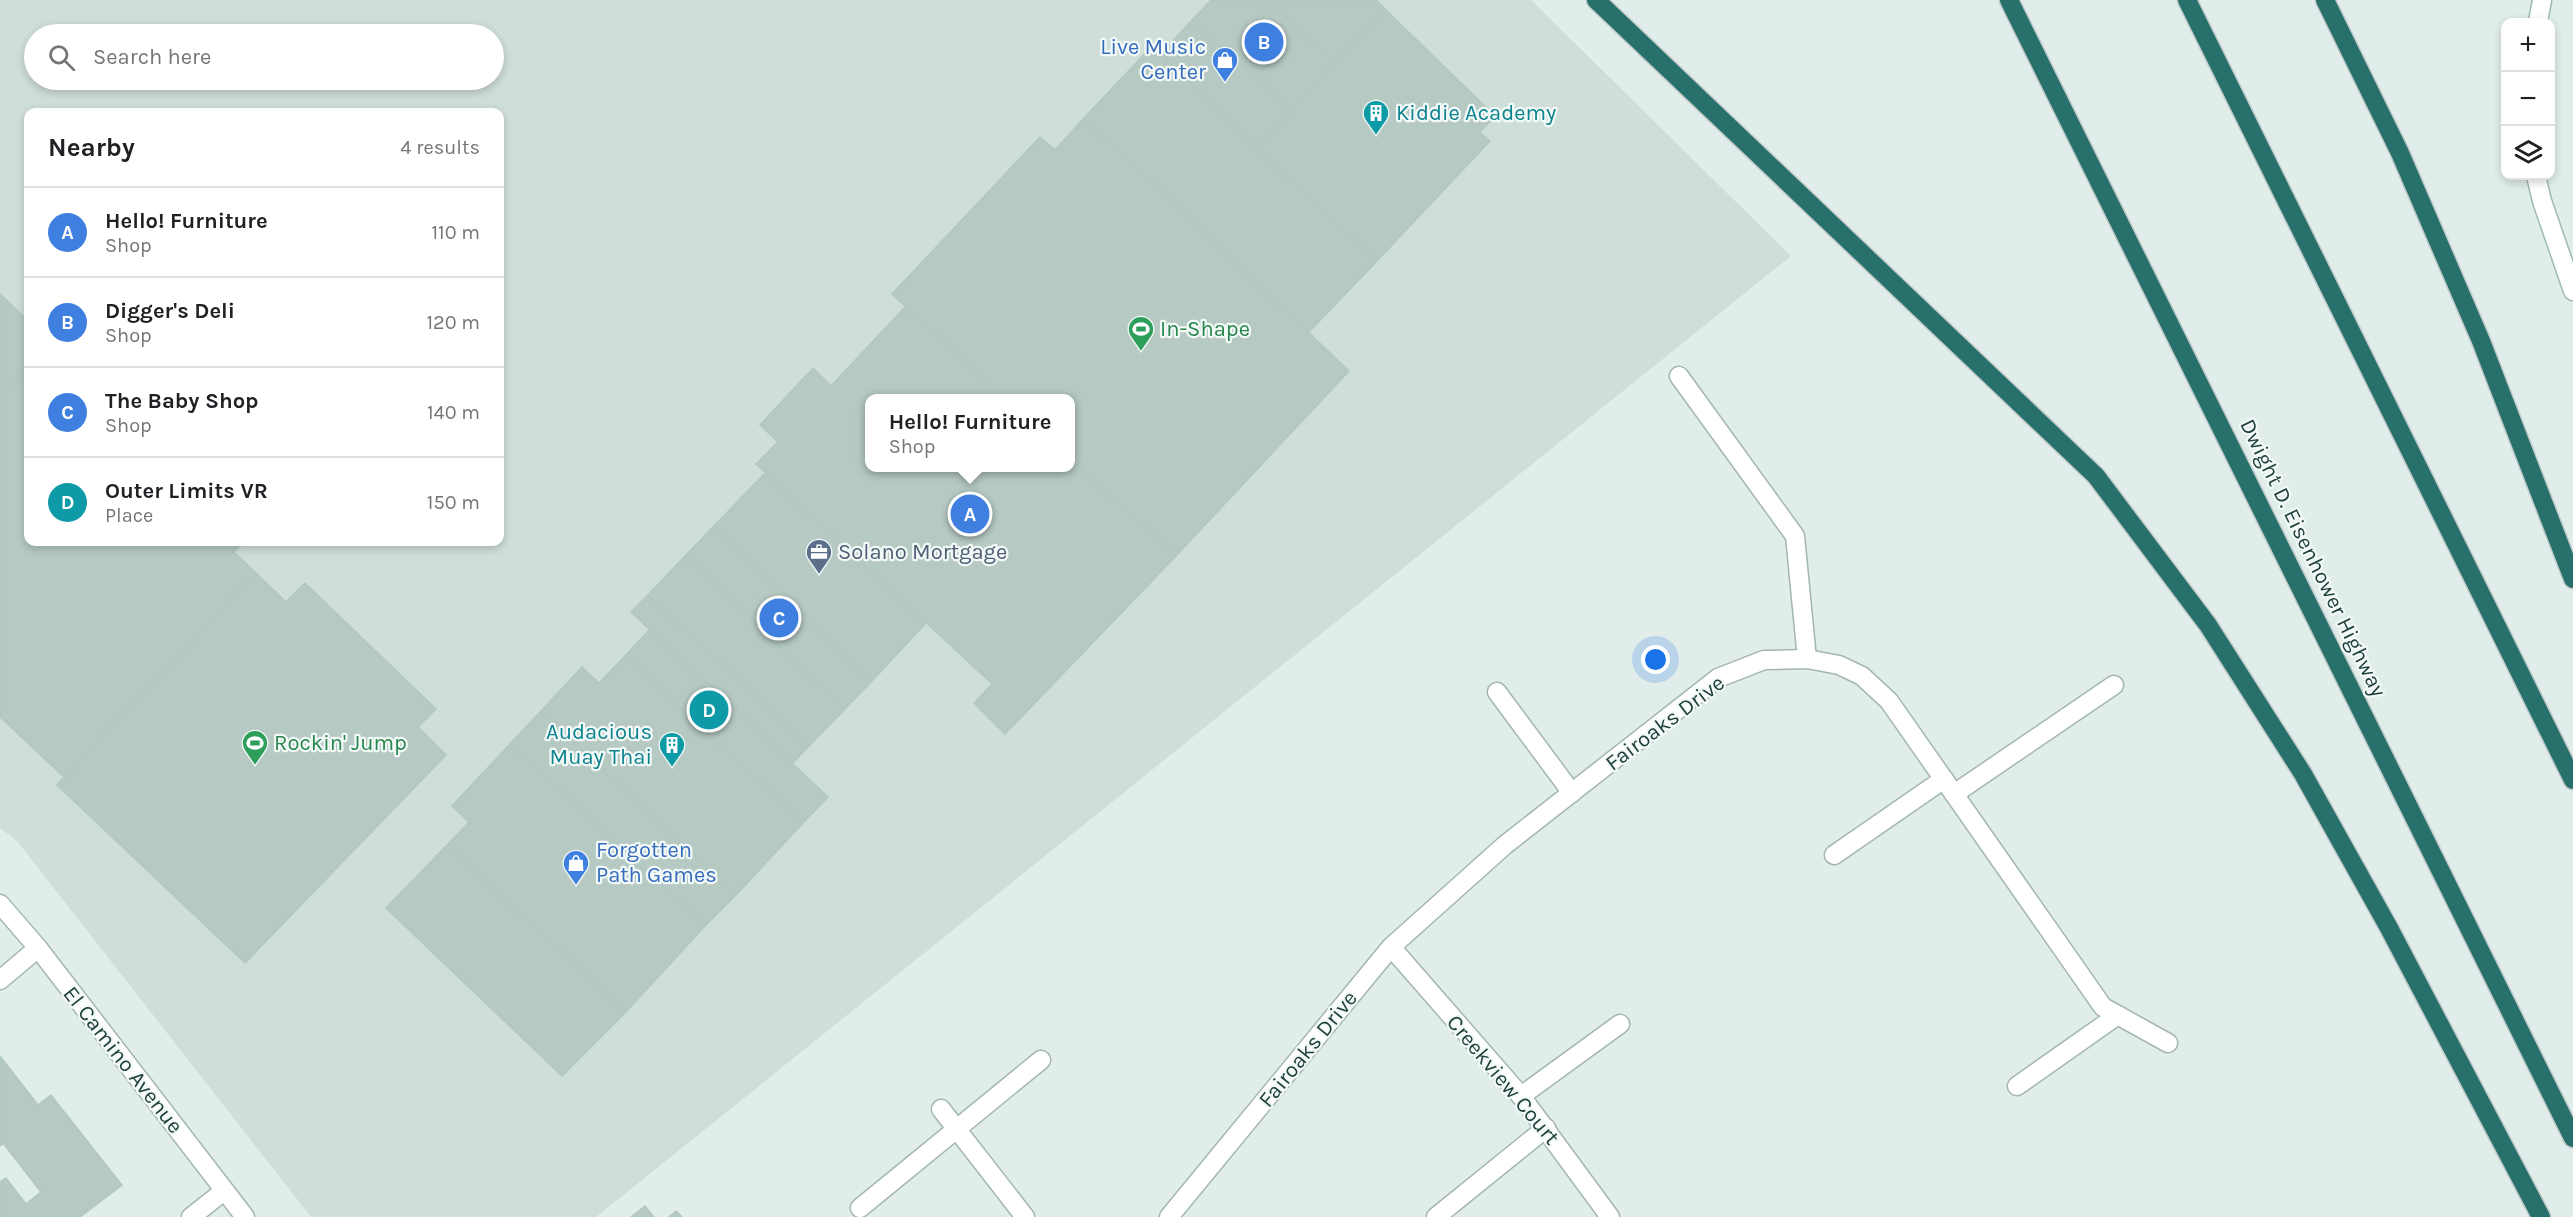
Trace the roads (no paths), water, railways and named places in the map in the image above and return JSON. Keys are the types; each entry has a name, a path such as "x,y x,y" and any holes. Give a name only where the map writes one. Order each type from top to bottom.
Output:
{"highway":[{"path":"1596,0 2096,476 2208,624 2303,774 2390,928 2541,1217"},
{"name":"Dwight D. Eisenhower Highway","path":"2009,0 2573,1138"},
{"path":"2187,0 2573,780"},
{"path":"2325,0 2400,153 2481,341 2573,579"}],"street":[{"path":"2539,18 2542,0"},
{"path":"2537,180 2541,201 2573,291"},
{"path":"1679,376 1795,536 1807,659"},
{"name":"Fairoaks Drive","path":"1169,1217 1391,947 1505,845 1719,678 1764,660 1807,659 1839,665 1862,675 1889,701 2103,1006 2168,1043"},
{"path":"1834,855 2114,686"},
{"path":"1497,692 1572,792"},
{"name":"El Camino Avenue","path":"0,904 38,948 245,1217"},
{"name":"Creekview Court","path":"1391,947 1521,1096 1610,1217"},
{"path":"0,980 38,948"},
{"path":"2017,1086 2118,1015"},
{"path":"1521,1096 1620,1024"},
{"path":"860,1208 1041,1060"},
{"path":"940,1109 1025,1217"},
{"path":"1436,1217 1546,1128"},
{"path":"191,1217 225,1191"}],"place":[{"name":"Digger's Deli","path":"1264,42"},
{"name":"Live Music Center","path":"1225,83"},
{"name":"Kiddie Academy","path":"1376,136"},
{"name":"In-Shape","path":"1141,352"},
{"name":"Hello! Furniture","path":"970,514"},
{"name":"Solano Mortgage","path":"819,575"},
{"name":"The Baby Shop","path":"779,618"},
{"name":"Outer Limits VR","path":"709,710"},
{"name":"Rockin' Jump","path":"255,766"},
{"name":"Audacious Muay Thai","path":"672,768"},
{"name":"Forgotten Path Games","path":"576,886"}]}
